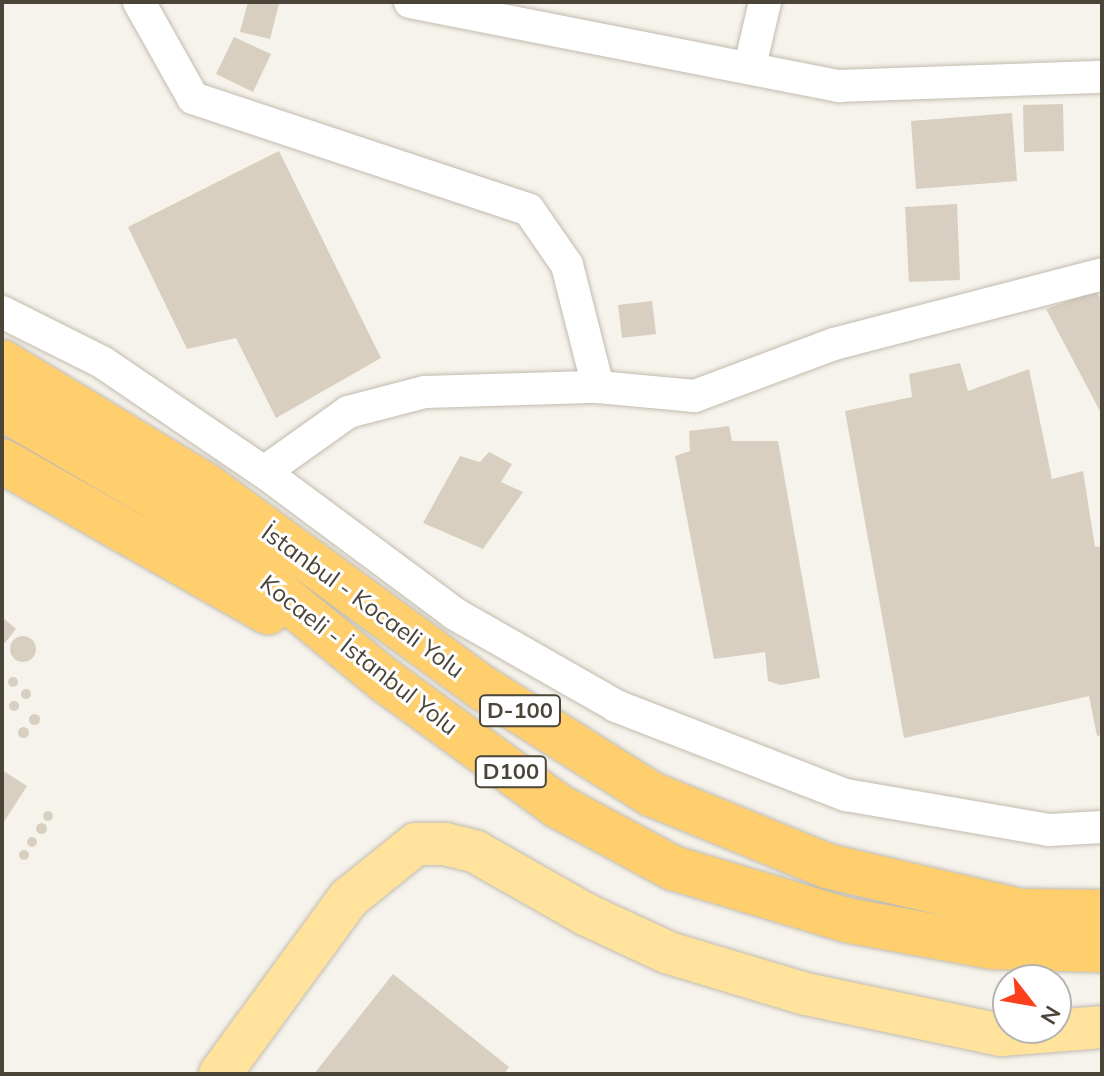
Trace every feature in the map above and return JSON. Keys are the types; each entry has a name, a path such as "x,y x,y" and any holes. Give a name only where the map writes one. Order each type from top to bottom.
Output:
{"highway":[{"name":"İstanbul - Kocaeli Yolu","path":"2,362 208,487 483,688 651,794 827,866 1020,911 1102,912"},
{"name":"Kocaeli - İstanbul Yolu","path":"2,408 177,510 386,681 558,806 673,868 846,920 992,947 1102,950"},
{"path":"2,461 386,681"}],"main road":[{"path":"220,1074 349,898 416,844 445,844 476,852 587,915 669,953 806,994 1001,1035 1102,1027"}],"street":[{"path":"139,2 193,98 529,210 567,265 598,387"},
{"path":"410,2 750,66 839,86 1102,77"},
{"path":"750,66 765,2"},
{"path":"264,472 348,412 425,392 598,387 695,396 834,344 1102,274"},
{"path":"2,312 102,362 264,472 455,614 616,706 846,795 1049,830 1102,827"}],"building":[{"path":"248,2 279,4 270,39 240,32"},
{"path":"234,37 271,54 253,92 216,74"},
{"path":"1063,104 1064,151 1024,152 1023,105"},
{"path":"1012,113 1017,181 916,189 911,121"},
{"path":"279,151 381,358 276,418 236,338 187,349 128,227"},
{"path":"957,204 960,280 909,282 905,207"},
{"path":"1095,291 1102,300 1102,415 1046,309"},
{"path":"652,301 656,334 622,338 618,305"},
{"path":"960,363 968,391 1029,369 1052,479 1083,471 1095,547 1102,546 1102,735 1097,736 1089,696 904,738 845,411 912,397 909,374"},
{"path":"729,426 732,441 778,441 820,678 781,685 768,681 765,652 714,659 675,456 690,451 689,431"},
{"path":"489,452 512,464 501,482 523,492 483,549 423,523 460,456 480,462"},
{"path":"2,617 16,629 5,643 2,643"},
{"path":"23,636 32,640 36,649 32,658 23,662 14,658 10,649 14,640"},
{"path":"13,677 18,682 13,687 8,682"},
{"path":"26,689 31,694 26,699 21,694"},
{"path":"14,701 19,706 14,711 9,706"},
{"path":"34,713 40,719 34,725 28,719"},
{"path":"23,726 29,732 23,738 17,732"},
{"path":"2,770 27,786 2,825"},
{"path":"48,811 53,816 48,821 43,816"},
{"path":"41,823 46,828 41,833 36,828"},
{"path":"32,837 37,842 32,847 27,842"},
{"path":"24,850 29,855 24,860 19,855"},
{"path":"393,974 509,1067 504,1074 314,1074"}]}
